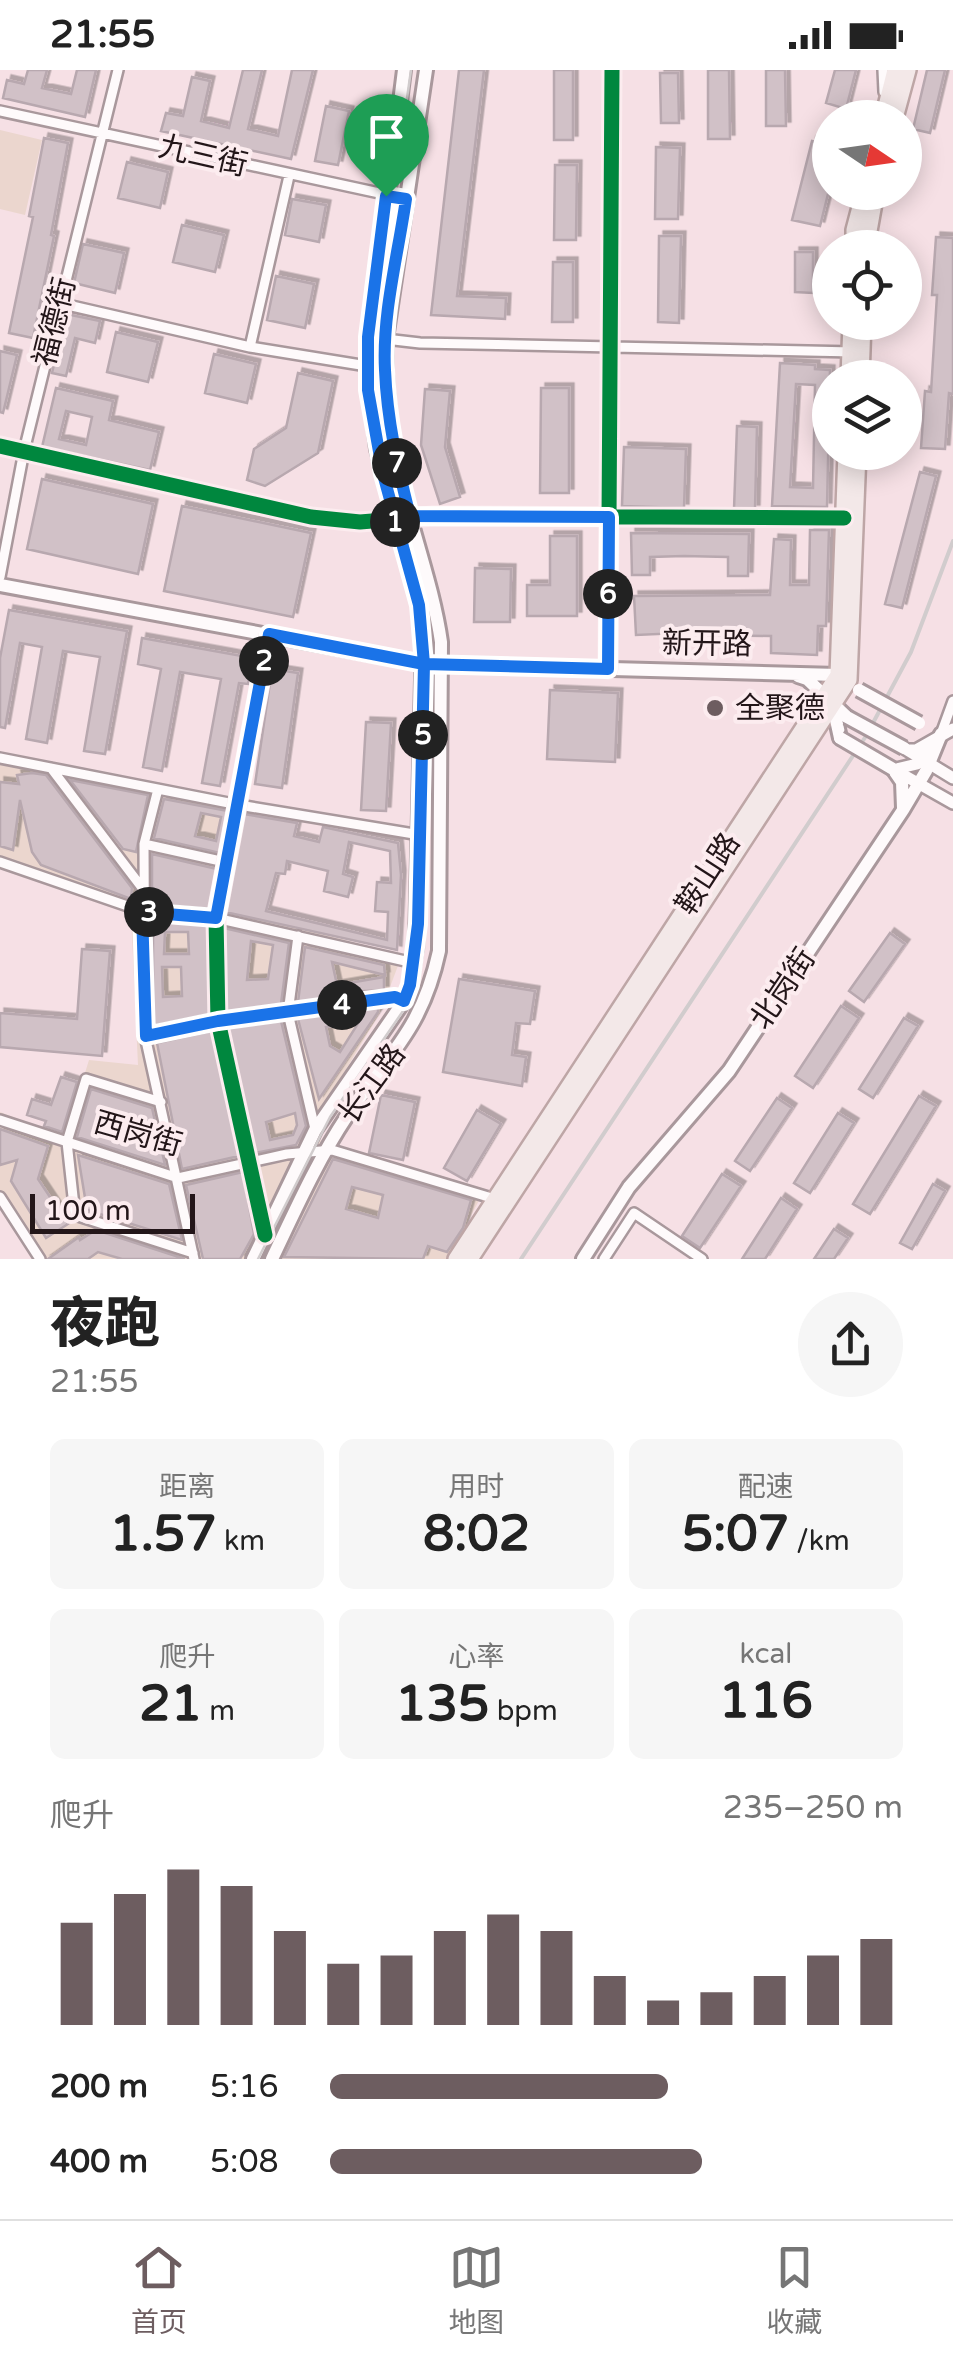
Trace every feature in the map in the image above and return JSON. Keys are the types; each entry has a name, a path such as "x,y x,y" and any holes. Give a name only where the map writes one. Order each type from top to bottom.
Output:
{"main road":[{"name":"长江路","path":"256,1254 315,1130 404,1001 414,963 424,664 419,605 377,449 366,366 404,70"},
{"name":"长江路","path":"274,1258 326,1150 418,1018 432,984 439,951 442,664 438,622 394,446 385,370 386,339 426,70"},
{"path":"890,100 895,70"},
{"path":"894,100 908,70"},
{"path":"854,340 858,360"},
{"path":"854,360 859,340"},
{"path":"845,470 849,681"},
{"path":"849,681 857,470"},
{"name":"新开路","path":"0,585 424,664 791,673 849,681"},
{"path":"791,673 806,679 847,717 905,749"},
{"path":"849,681 919,723"},
{"name":"鞍山路","path":"456,1259 829,701 849,681"},
{"path":"829,701 840,738"},
{"name":"鞍山路","path":"470,1259 808,746 829,701"},
{"name":"北岗街","path":"583,1259 629,1187 729,1071 903,810 919,784 926,762 949,733"},
{"path":"808,746 816,740 840,738 893,769 902,782 903,810"}],"street":[{"name":"福德街","path":"0,577 58,302 118,70"},
{"path":"608,669 612,70"},
{"path":"883,70 886,100"},
{"name":"九三街","path":"0,112 406,199"},
{"path":"250,347 289,176"},
{"path":"58,302 250,347 366,366"},
{"path":"368,337 420,343 856,352"},
{"path":"0,446 310,517 360,522 410,516 844,518"},
{"path":"265,1234 218,1021 216,918 269,634"},
{"name":"北岗街","path":"949,733 953,700"},
{"path":"919,723 949,733"},
{"path":"905,749 916,750 949,733"},
{"path":"905,749 953,778"},
{"path":"0,758 239,805 421,835"},
{"path":"893,769 926,762"},
{"path":"51,768 143,888"},
{"path":"893,769 953,803"},
{"path":"158,789 144,844 146,1036 194,1256"},
{"path":"144,844 225,862"},
{"path":"0,862 142,912 216,918 414,963"},
{"path":"298,936 288,1012 315,1130"},
{"path":"146,1036 218,1021 395,997 404,1001"},
{"path":"161,1102 86,1079 67,1142 75,1215 194,1256"},
{"name":"西岗街","path":"0,1120 178,1178 304,1151 326,1150 495,1199"},
{"path":"0,1197 40,1259"},
{"path":"604,1259 634,1214 702,1259"},
{"path":"256,1254 274,1258"}],"shaded area":[{"path":"0,130 42,140 25,215 0,209"},
{"path":"0,752 250,801 226,909 402,955 381,1011 306,1136 485,1189 448,1259 34,1259 0,1205 0,1112 65,1137 89,1060 138,1065 131,914 0,867"}],"building":[{"path":"28,70 47,70 42,88 71,94 77,70 96,70 85,117 3,98 7,80 24,84"},
{"path":"243,70 262,70 248,129 278,136 292,70 313,70 291,159 161,131 166,113 183,116 192,77 210,81 201,121 229,128"},
{"path":"459,70 484,70 457,296 506,298 505,319 431,315"},
{"path":"554,70 573,70 573,140 554,140"},
{"path":"708,70 729,70 730,139 708,139"},
{"path":"766,70 785,70 786,126 766,126"},
{"path":"835,70 856,70 848,100 827,100"},
{"path":"927,70 945,70 930,133 922,131 920,100"},
{"path":"660,73 678,73 679,123 661,123"},
{"path":"326,106 349,111 338,165 315,161"},
{"path":"44,138 68,143 33,338 9,333 33,217 29,216"},
{"path":"812,141 812,210 824,210 820,226 792,220"},
{"path":"656,147 680,148 678,219 655,219"},
{"path":"127,162 168,172 160,208 118,198"},
{"path":"555,165 577,165 576,240 554,240"},
{"path":"292,199 326,205 319,242 285,235"},
{"path":"182,225 224,235 215,272 173,262"},
{"path":"659,236 681,236 679,323 658,322"},
{"path":"936,237 953,238 953,394 949,393 945,449 922,448 925,391 931,392 937,295 932,295"},
{"path":"83,244 124,253 115,293 74,283"},
{"path":"795,252 812,252 812,293 795,292"},
{"path":"553,262 573,262 573,322 552,322"},
{"path":"276,276 314,284 305,328 267,320"},
{"path":"66,314 100,321 95,343 75,338 66,376 52,373"},
{"path":"116,332 158,342 148,382 107,372"},
{"path":"0,351 17,355 3,413 0,412"},
{"path":"214,354 256,364 247,403 205,393"},
{"path":"780,363 812,365 812,385 796,384 790,487 813,488 813,470 828,470 827,507 772,506"},
{"path":"298,373 333,381 318,453 265,486 247,480 254,449 286,428"},
{"path":"56,388 113,401 109,420 159,432 150,470 42,447","holes":["66,411 92,417 86,445 59,439"]},
{"path":"541,388 569,388 569,493 540,493"},
{"path":"425,389 450,391 445,447 460,497 440,504 421,445"},
{"path":"737,426 757,427 755,509 734,509"},
{"path":"624,447 686,449 684,508 622,506"},
{"path":"920,472 936,476 902,608 885,604"},
{"path":"42,479 153,504 138,574 27,549"},
{"path":"182,506 311,533 293,617 164,591"},
{"path":"810,530 829,530 826,626 818,626 817,655 771,653 771,636 702,635 703,632 636,635 634,596 770,595 774,539 791,540 790,585 809,585"},
{"path":"631,533 749,534 748,576 728,576 728,557 684,556 650,557 650,575 632,575"},
{"path":"550,536 577,536 577,616 527,616 527,585 550,585"},
{"path":"475,568 511,569 510,622 474,622"},
{"path":"9,610 127,631 105,754 84,751 100,657 63,651 47,743 26,739 42,647 20,643 5,728 0,727 0,658"},
{"path":"142,638 253,658 248,684 239,683 220,786 202,783 221,679 180,672 162,771 143,767 161,669 138,664"},
{"path":"272,669 298,673 282,788 255,784"},
{"path":"550,690 618,693 615,762 547,759"},
{"path":"366,722 391,723 386,811 361,810"},
{"path":"17,775 46,775 132,888 131,899 41,865 32,852 20,800 13,850 0,846 0,782 19,784"},
{"path":"70,780 148,795 136,852 123,849"},
{"path":"164,799 228,811 220,853 154,838","holes":["201,813 221,817 216,841 195,836"]},
{"path":"244,814 297,823 294,836 319,842 323,827 398,843 401,875 397,950 225,912","holes":["349,842 390,851 391,883 377,882 375,911 388,912 387,940 266,911 276,873 285,874 287,861 328,871 324,891 348,897 353,877 343,874"]},
{"path":"152,854 217,869 209,909 152,904"},
{"path":"153,920 208,925 210,1014 153,1026","holes":["165,932 188,932 189,954 164,954","162,967 181,967 182,996 163,997"]},
{"path":"224,928 289,943 281,1004 226,1012","holes":["251,941 273,945 268,979 247,980"]},
{"path":"890,933 905,944 864,1002 849,991"},
{"path":"305,947 384,965 385,975 332,962 337,985 384,977 384,990 345,992 349,995 298,1002"},
{"path":"82,949 110,951 102,1056 0,1047 0,1013 77,1019"},
{"path":"459,979 535,991 530,1024 516,1023 512,1055 526,1057 522,1086 443,1072"},
{"path":"841,1006 859,1018 813,1088 795,1076"},
{"path":"378,1007 319,1099 298,1019","holes":["364,1014 340,1052 330,1046 326,1027 333,1026 332,1020"]},
{"path":"904,1018 918,1026 873,1098 859,1089"},
{"path":"281,1021 306,1126 296,1145 255,1153 228,1028","holes":["295,1113 297,1125 293,1135 270,1140 266,1122"]},
{"path":"212,1031 239,1156 182,1169 157,1043"},
{"path":"61,1077 77,1082 62,1132 27,1115 32,1099 51,1105"},
{"path":"91,1089 152,1108 165,1165 77,1137"},
{"path":"381,1095 415,1102 403,1160 369,1153"},
{"path":"919,1096 936,1106 870,1214 853,1204"},
{"path":"777,1098 792,1108 750,1171 735,1161"},
{"path":"477,1110 501,1124 467,1181 444,1168"},
{"path":"838,1113 854,1123 810,1193 794,1183"},
{"path":"0,1129 48,1146 38,1179 68,1224 46,1238 11,1181 17,1160 0,1165"},
{"path":"78,1155 169,1184 182,1240 87,1210"},
{"path":"333,1159 471,1200 463,1228 447,1252 428,1246 423,1259 284,1257","holes":["352,1187 383,1195 378,1218 346,1209"]},
{"path":"243,1172 254,1234 240,1259 203,1259 186,1185"},
{"path":"722,1174 741,1186 700,1248 682,1236"},
{"path":"933,1184 945,1191 912,1249 900,1243"},
{"path":"781,1198 797,1209 765,1259 742,1259"},
{"path":"834,1229 848,1238 834,1259 814,1259"},
{"path":"96,1230 185,1259 122,1259 98,1252 88,1259 48,1259"}],"tram line":[{"path":"258,1259 330,1117 412,998 424,949 429,648 420,585 389,472 376,400 373,338 411,70"}],"railway":[{"path":"521,1259 866,736 911,652 953,541"}],"cycle path":[{"path":"608,669 612,70"},
{"path":"0,446 311,517 360,522 433,516 844,518"},
{"path":"265,1235 218,1021 216,918 269,635"}],"place":[{"name":"全聚德","path":"715,708"}],"route":[{"path":"386,196 366,366 377,449 419,605 424,664 269,634 216,918 142,912 146,1036 218,1021 395,997 404,1001 410,985 418,924 424,664 608,669 609,517 410,516 394,446 385,370 406,199 386,196"}]}
